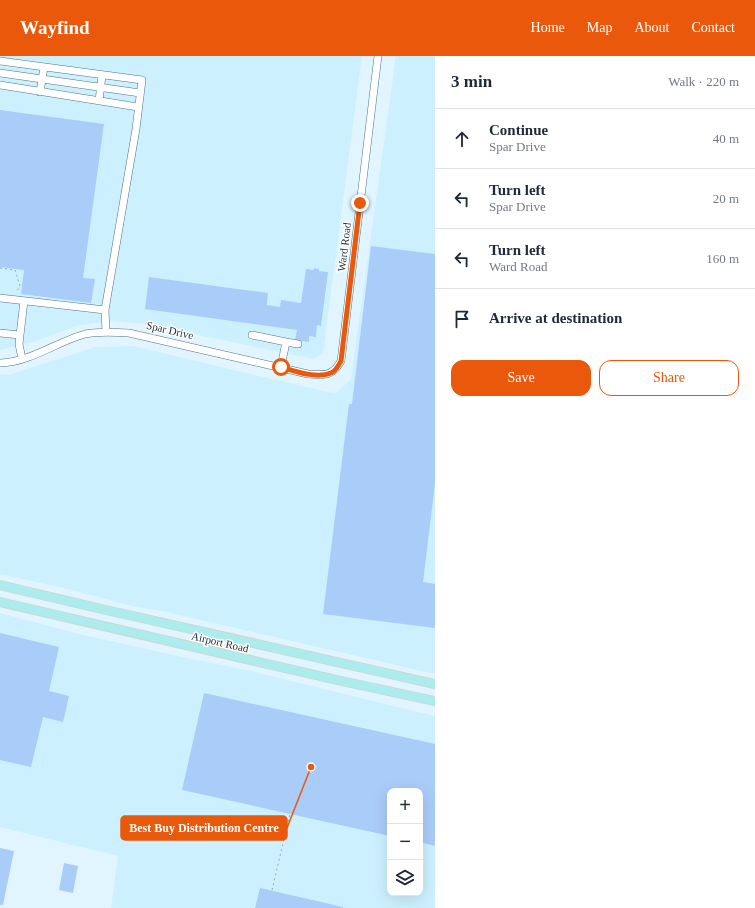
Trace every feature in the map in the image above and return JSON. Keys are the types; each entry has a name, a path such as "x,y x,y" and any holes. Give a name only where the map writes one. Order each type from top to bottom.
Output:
{"main road":[{"name":"Airport Road","path":"0,585 435,684"},
{"name":"Airport Road","path":"0,602 337,680 435,701"}],"street":[{"name":"Ward Road","path":"337,368 341,361 378,56"},
{"path":"0,61 142,80 136,129 105,310 106,332"},
{"path":"40,92 44,66"},
{"path":"0,73 140,93"},
{"path":"98,101 102,74"},
{"path":"0,85 138,107"},
{"path":"0,298 105,310"},
{"path":"22,359 19,344 24,301"},
{"name":"Spar Drive","path":"0,363 28,358 86,334 106,332 129,333 147,336 308,374 323,375 332,373 337,368"},
{"path":"0,333 20,335"},
{"path":"252,335 298,344"},
{"path":"281,367 286,342"}],"path":[{"path":"0,268 15,270 20,286 19,290 15,294 14,300"},
{"path":"272,890 290,814"}],"shaded area":[{"path":"0,56 362,56 323,353 314,359 144,324 113,321 79,325 33,342 0,350"},
{"path":"396,56 435,56 435,674 162,611 132,606 68,589 0,574 0,374 9,375 95,347 133,346 336,393 351,379"},
{"path":"0,613 75,633 246,670 435,716 435,908 111,908 118,856 0,827"}],"building":[{"path":"0,110 104,124 83,278 95,279 91,303 21,294 24,270 0,267"},
{"path":"371,246 435,254 435,484 423,582 435,584 435,628 323,614 349,404 352,404"},
{"path":"314,268 319,269 319,271 328,272 321,326 317,325 316,337 309,336 309,342 295,340 297,330 145,309 149,277 268,293 267,305 280,307 281,300 301,303 306,269 314,270"},
{"path":"0,633 59,647 49,691 69,696 63,722 43,717 31,767 0,760"},
{"path":"204,693 435,744 435,846 423,843 423,788 387,788 387,835 182,790"},
{"path":"0,848 14,851 3,905 0,905"},
{"path":"64,863 78,866 73,893 59,890"},
{"path":"260,888 343,907 343,908 255,908"}],"place":[{"name":"Best Buy Distribution Centre","path":"311,767"}],"route":[{"path":"281,367 308,374 323,375 332,373 341,361 360,203"}]}
